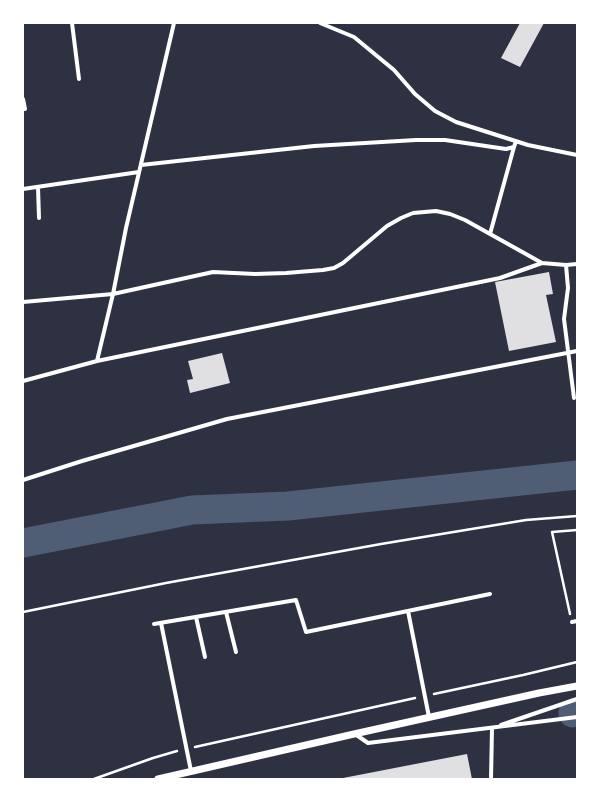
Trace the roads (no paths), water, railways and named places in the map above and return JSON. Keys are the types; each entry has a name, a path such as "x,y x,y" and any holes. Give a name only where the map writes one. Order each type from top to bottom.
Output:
{"street":[{"path":"72,23 79,79"},
{"path":"97,360 174,23"},
{"path":"320,23 354,37 394,70 415,94 435,111 456,122 528,145 577,155"},
{"path":"23,99 25,109"},
{"path":"141,165 314,146 416,140 444,140 506,149 514,147"},
{"path":"490,234 516,141"},
{"path":"23,189 139,172"},
{"path":"38,187 39,218"},
{"path":"23,302 113,294 213,272 255,274 286,273 334,268 387,226 401,218 413,213 436,211 450,214 465,220 542,263 566,265 577,264"},
{"path":"23,381 97,360 500,278 542,263"},
{"path":"566,265 568,288 564,319 567,353 574,398"},
{"path":"23,480 82,461 227,419 577,351"},
{"path":"154,624 296,600 306,632 490,594"},
{"path":"408,611 429,717"},
{"path":"226,612 236,652"},
{"path":"196,617 205,657"},
{"path":"572,622 577,622"},
{"path":"161,623 192,771"},
{"path":"158,779 429,717 577,686"},
{"path":"491,728 577,698"},
{"path":"354,734 368,743 577,717"},
{"path":"491,728 491,779"}],"waterway":[{"path":"23,543 192,510 288,506 577,475"},
{"path":"573,713 577,712"}]}
